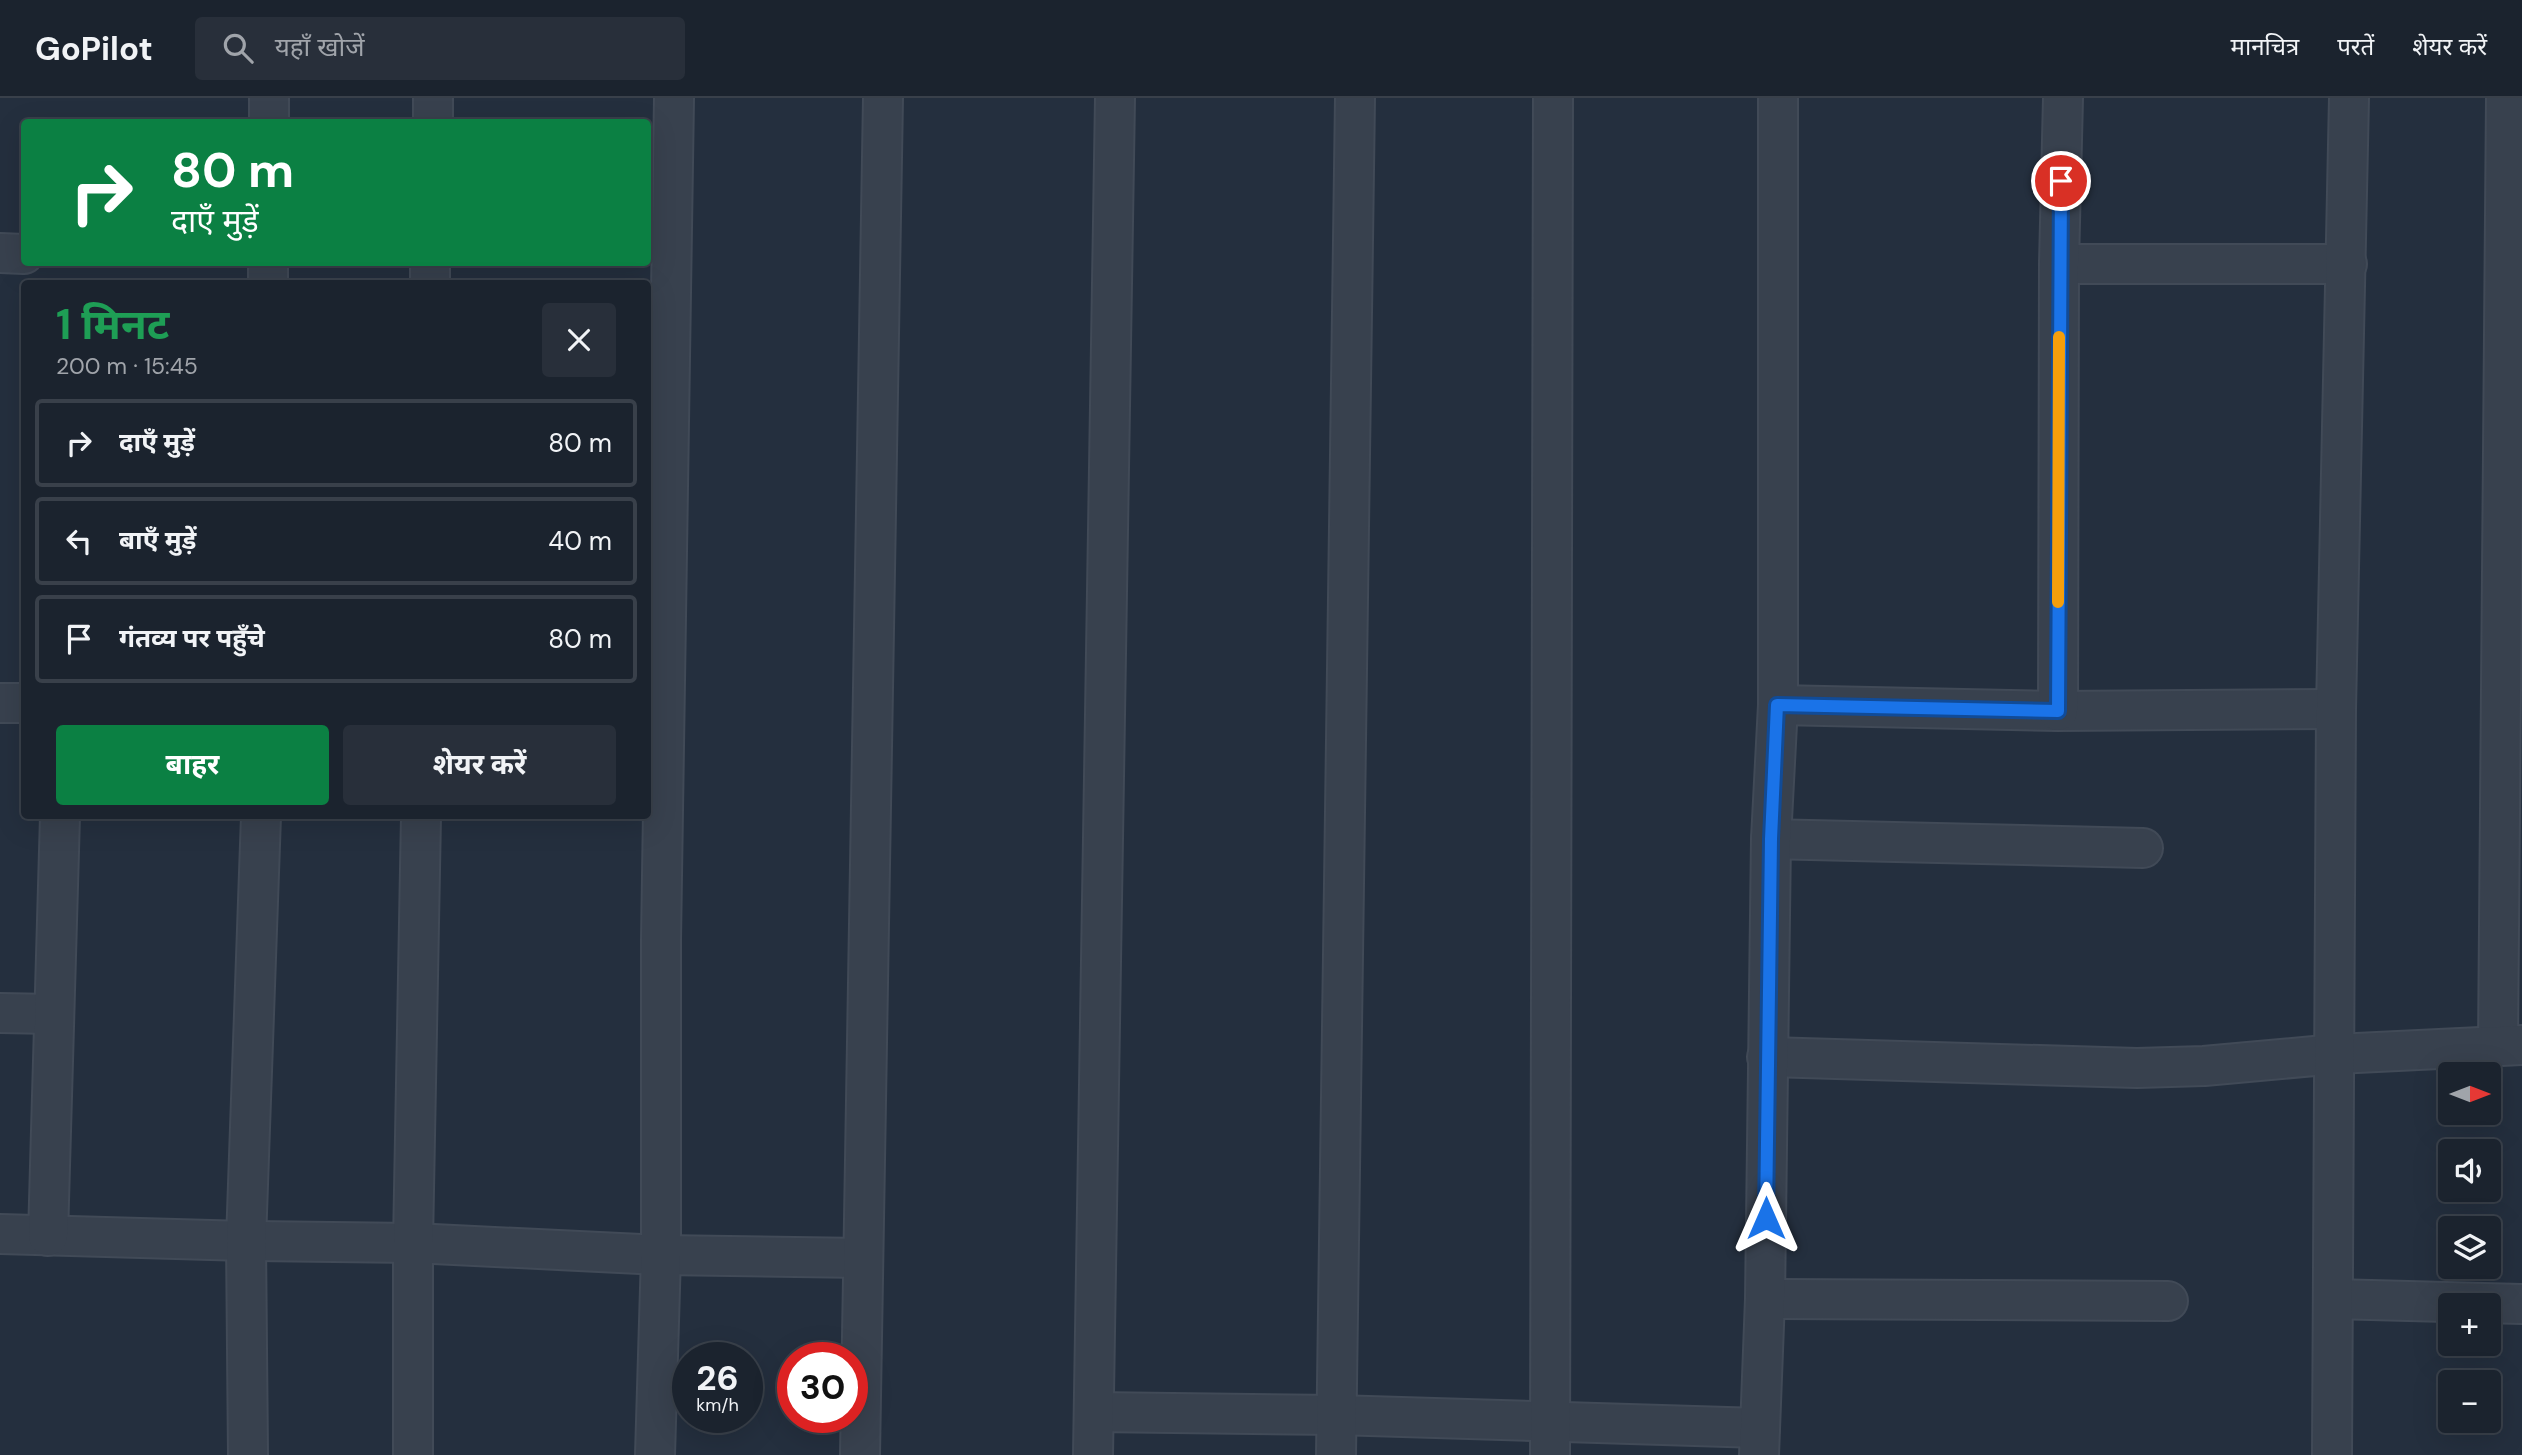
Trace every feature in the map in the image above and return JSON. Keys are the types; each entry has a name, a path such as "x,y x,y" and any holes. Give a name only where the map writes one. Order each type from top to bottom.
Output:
{"street":[{"path":"269,98 269,119"},
{"path":"433,98 433,119"},
{"path":"655,1455 661,1255 661,940 656,711 674,98"},
{"path":"860,1455 883,98"},
{"path":"1093,1455 1115,98"},
{"path":"1336,1455 1355,98"},
{"path":"1550,1438 1553,98"},
{"path":"1094,1412 1336,1415 1550,1438 1759,1442 1765,1299 1771,839 1777,705 1778,98"},
{"path":"2058,711 2059,264 2063,98"},
{"path":"2332,1455 2336,709 2349,98"},
{"path":"1767,1056 2137,1068 2204,1066 2336,1054 2510,1045 2506,98"},
{"path":"0,253 21,254"},
{"path":"2059,264 2347,264"},
{"path":"0,703 21,703"},
{"path":"1777,705 2058,711 2336,709"},
{"path":"48,1236 60,819"},
{"path":"248,1455 246,1241 261,819"},
{"path":"412,1455 421,819"},
{"path":"1771,839 2143,848"},
{"path":"0,1013 53,1014"},
{"path":"0,1234 413,1243 661,1255 863,1258"},
{"path":"1765,1299 2168,1301"},
{"path":"2333,1299 2522,1304"}],"slow traffic":[{"path":"2058,602 2059,337"}],"route":[{"path":"1766,1218 1771,839 1777,705 2058,711 2061,181"}]}
